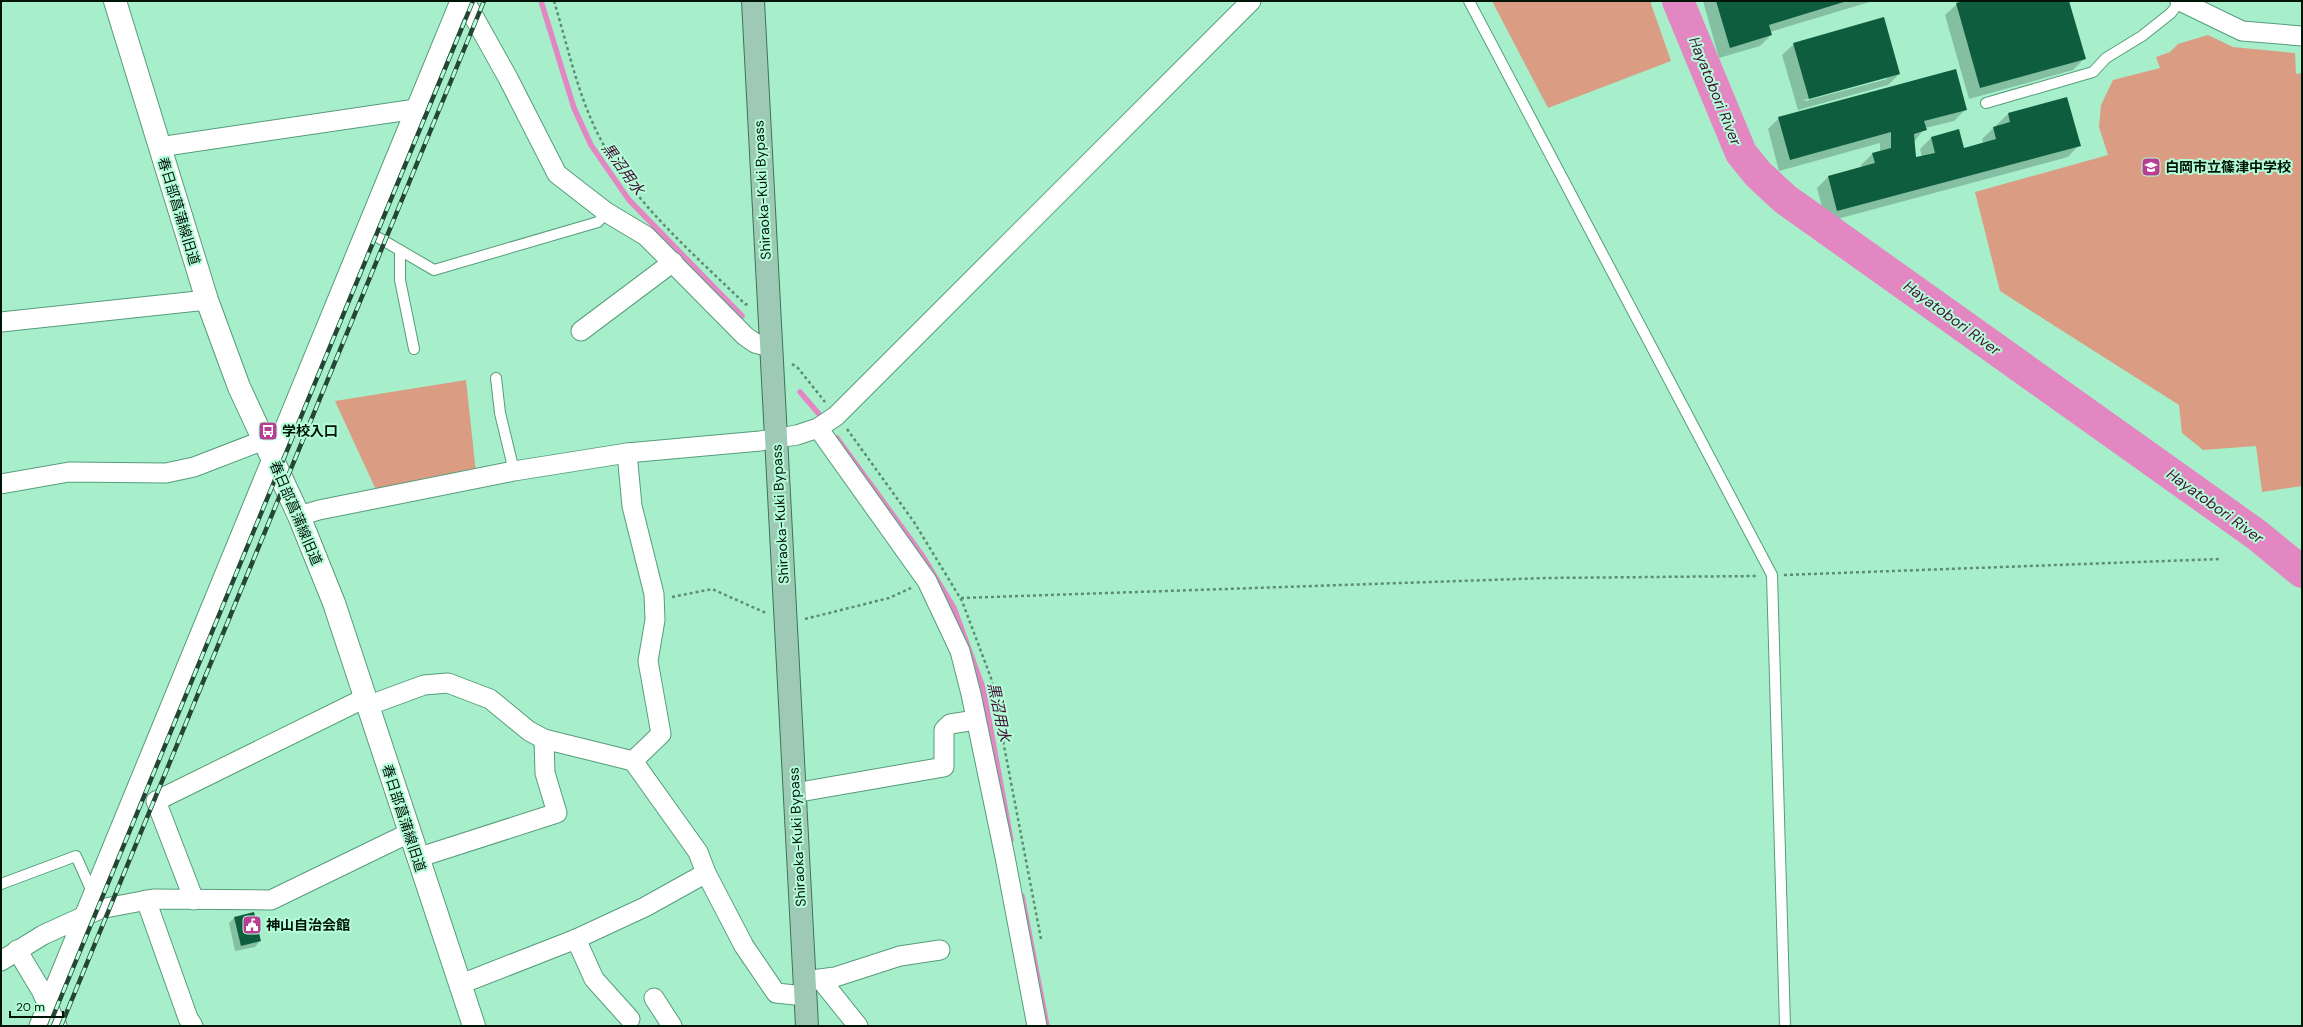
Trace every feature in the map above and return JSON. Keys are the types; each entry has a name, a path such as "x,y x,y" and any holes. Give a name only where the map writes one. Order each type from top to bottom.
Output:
{"main road":[{"name":"Shiraoka-Kuki Bypass","path":"753,1 794,793 810,985 806,1026"}],"street":[{"name":"春日部菖蒲線旧道","path":"115,1 207,300 239,387 299,516 334,603 409,834 474,1026"},
{"path":"38,1026 94,895 268,449 367,231 460,1"},
{"path":"465,1 508,78 557,174 606,212 646,236 745,336 755,344 770,347"},
{"path":"299,516 318,510 514,471 627,453 776,438 797,435 818,428 836,416 1251,1"},
{"path":"2180,1 2242,31 2302,36"},
{"path":"159,147 416,109"},
{"path":"581,331 673,262"},
{"path":"1,322 207,300"},
{"path":"818,428 927,581 960,651 976,720 1036,1026"},
{"path":"1,484 69,472 166,474 268,449"},
{"path":"627,453 632,506 654,600 655,620 648,661 661,734 633,762"},
{"path":"194,900 156,801 366,702 424,685 448,683 490,698 529,731 544,739 633,762 698,852 706,873 744,946 776,993 810,985 900,956 940,950"},
{"path":"794,793 944,767 944,730 950,724 976,720"},
{"path":"417,858 557,813 545,773 544,739"},
{"path":"1,961 43,935 100,909 146,900 271,900 409,834"},
{"path":"461,984 576,939 645,907 706,873"},
{"path":"146,900 188,1018 193,1026"},
{"path":"576,939 594,979 630,1020"},
{"path":"17,950 57,1026"},
{"path":"810,985 858,1026"},
{"path":"654,998 672,1026"}],"lane":[{"path":"1469,1 1772,576 1785,1026"},
{"path":"1986,103 2093,72 2106,58 2142,36 2171,13 2180,1"},
{"path":"367,231 434,270 598,222 606,212"},
{"path":"400,250 400,280 414,349"},
{"path":"496,378 500,412 514,471"},
{"path":"1,884 76,856 94,895"}],"path":[{"path":"554,1 588,111 601,140 623,174 656,215 691,252 745,304 753,306"},
{"path":"789,363 798,368 828,406"},
{"path":"960,598 1547,578 1772,576 2220,559"},
{"path":"654,600 712,589 785,621 814,618 853,609 889,598 927,581"}],"shaded area":[{"path":"1492,1 1650,1 1671,61 1548,108"},
{"path":"2208,35 2233,47 2295,53 2296,74 2302,73 2302,486 2262,492 2256,446 2203,450 2182,433 2179,405 2000,291 1975,192 2108,155 2099,127 2101,105 2113,80 2160,68 2156,57 2170,52 2178,44"},
{"path":"466,380 476,473 376,490 335,401"}],"building":[{"path":"1716,1 1847,1 1769,25 1772,35 1730,48"},
{"path":"1963,1 2069,1 2086,59 1980,88 1956,3"},
{"path":"1884,17 1900,74 1809,99 1793,43"},
{"path":"1956,69 1967,110 1924,121 1927,130 1914,134 1916,157 1935,153 1931,137 1959,129 1964,148 1996,139 1993,127 2010,122 2008,113 2067,97 2081,146 1837,211 1828,176 1875,163 1872,153 1891,148 1891,132 1790,160 1778,117"},
{"path":"254,912 261,941 241,946 234,917"}],"waterway":[{"name":"黒沼用水","path":"541,1 574,108 591,145 629,200 742,316"},
{"name":"Hayatobori River","path":"1678,1 1741,153 1758,174 1785,199 2257,535 2302,572"},
{"name":"黒沼用水","path":"800,392 819,414"},
{"name":"黒沼用水","path":"837,438 922,555 954,608 983,688 1011,840"},
{"name":"黒沼用水","path":"1022,896 1047,1026"}],"railway":[{"path":"49,1026 473,1"},
{"path":"61,1026 484,1"}],"place":[{"name":"白岡市立篠津中学校","path":"2151,167"},
{"name":"学校入口","path":"268,431"},
{"name":"神山自治会館","path":"252,925"}]}
